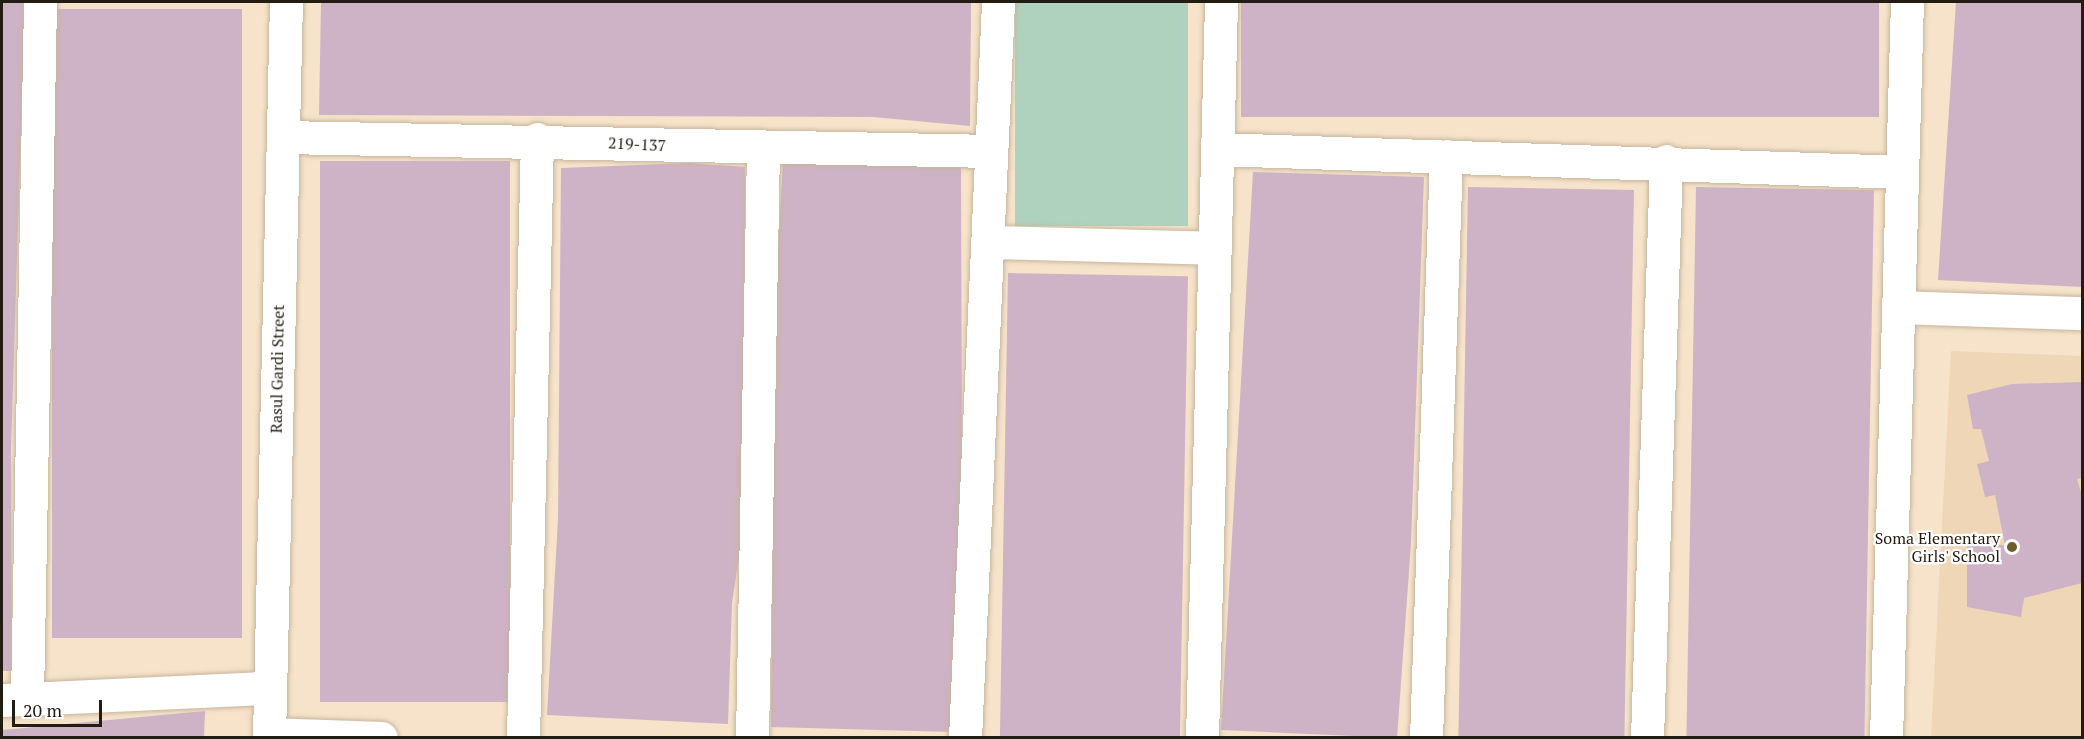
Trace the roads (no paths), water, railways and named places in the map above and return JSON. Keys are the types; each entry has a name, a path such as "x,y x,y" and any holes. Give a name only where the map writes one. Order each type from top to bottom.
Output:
{"street":[{"path":"40,2 14,699 270,688"},
{"name":"Rasul Gardi Street","path":"269,736 286,2"},
{"path":"964,738 990,242 991,151 998,2"},
{"path":"1202,738 1221,2"},
{"path":"1886,738 1907,2"},
{"name":"219-137","path":"283,137 537,139 763,149 991,151"},
{"path":"523,738 537,139"},
{"path":"752,738 763,149"},
{"path":"1217,149 1666,161 1902,172"},
{"path":"1426,738 1446,156"},
{"path":"1647,738 1666,161"},
{"path":"990,242 1215,248"},
{"path":"1898,307 2082,313"},
{"path":"269,736 381,738"}],"place":[{"name":"Soma Elementary Girls' School","path":"2012,547"}]}
